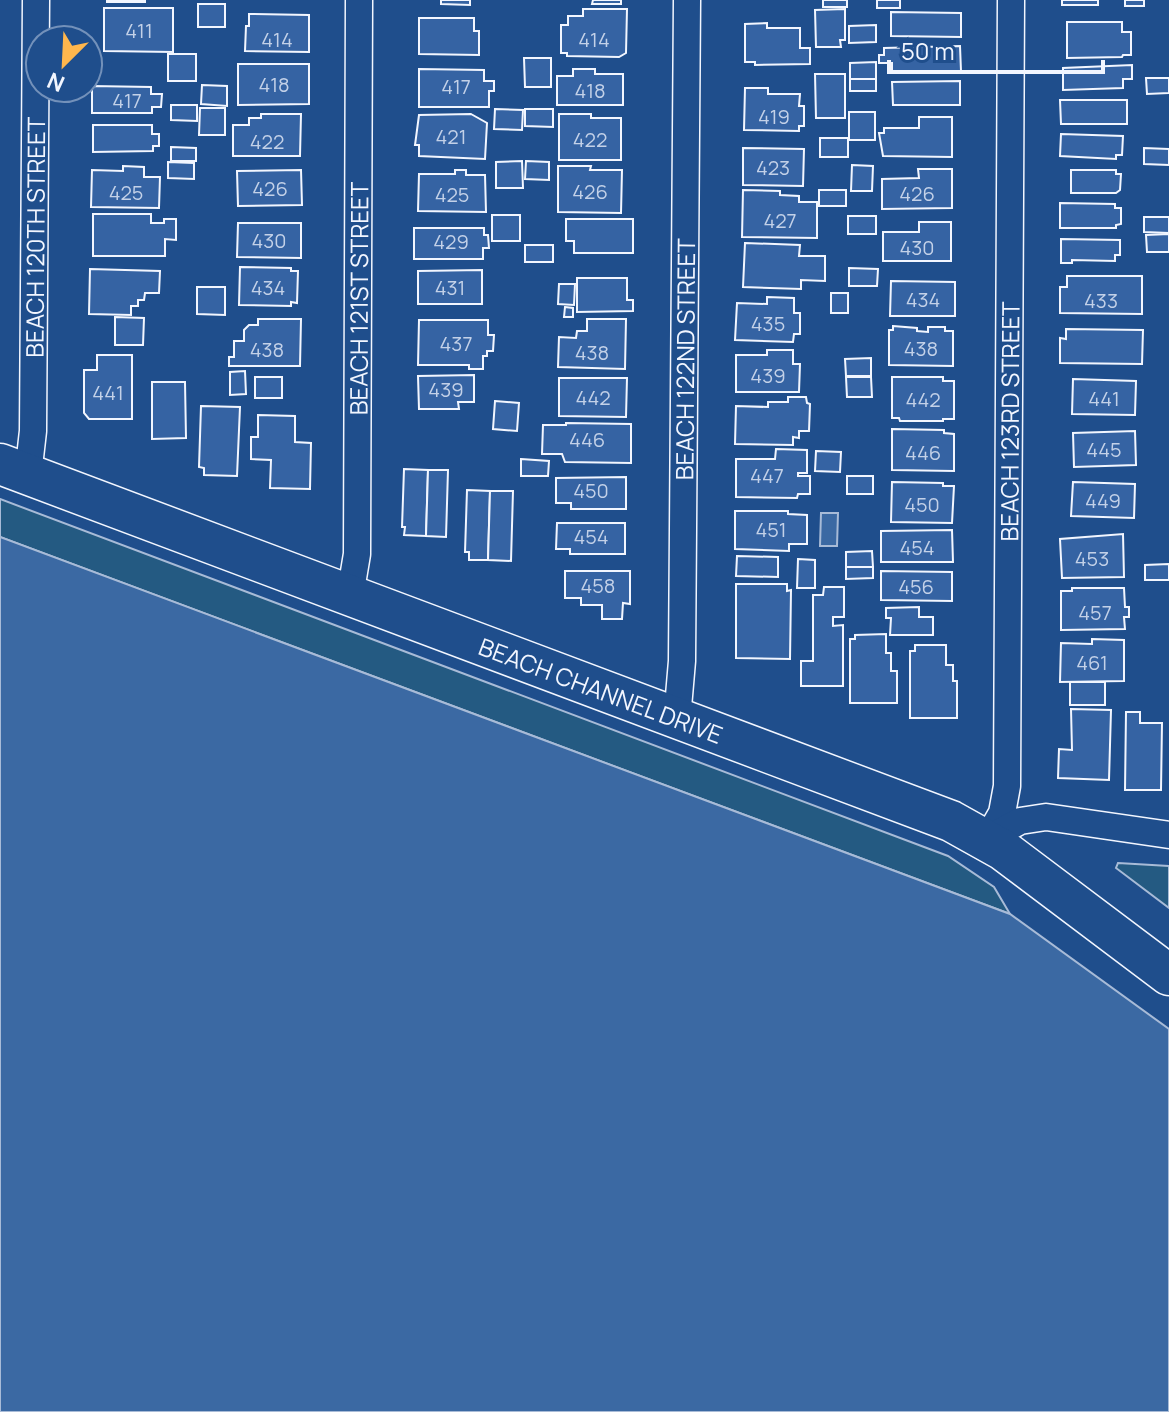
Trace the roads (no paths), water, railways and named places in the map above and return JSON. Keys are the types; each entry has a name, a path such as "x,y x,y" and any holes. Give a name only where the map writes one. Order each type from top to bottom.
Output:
{"main road":[{"name":"BEACH CHANNEL DRIVE","path":"14,469 951,821 987,839 1169,975"}],"street":[{"name":"BEACH 120TH STREET","path":"14,469 33,431 36,0"},
{"name":"BEACH 121ST STREET","path":"350,596 357,554 359,0"},
{"name":"BEACH 122ND STREET","path":"677,719 682,661 687,0"},
{"name":"BEACH 123RD STREET","path":"987,839 1002,813 1007,786 1011,0"},
{"path":"987,839 1020,821 1046,817 1169,835"}]}
